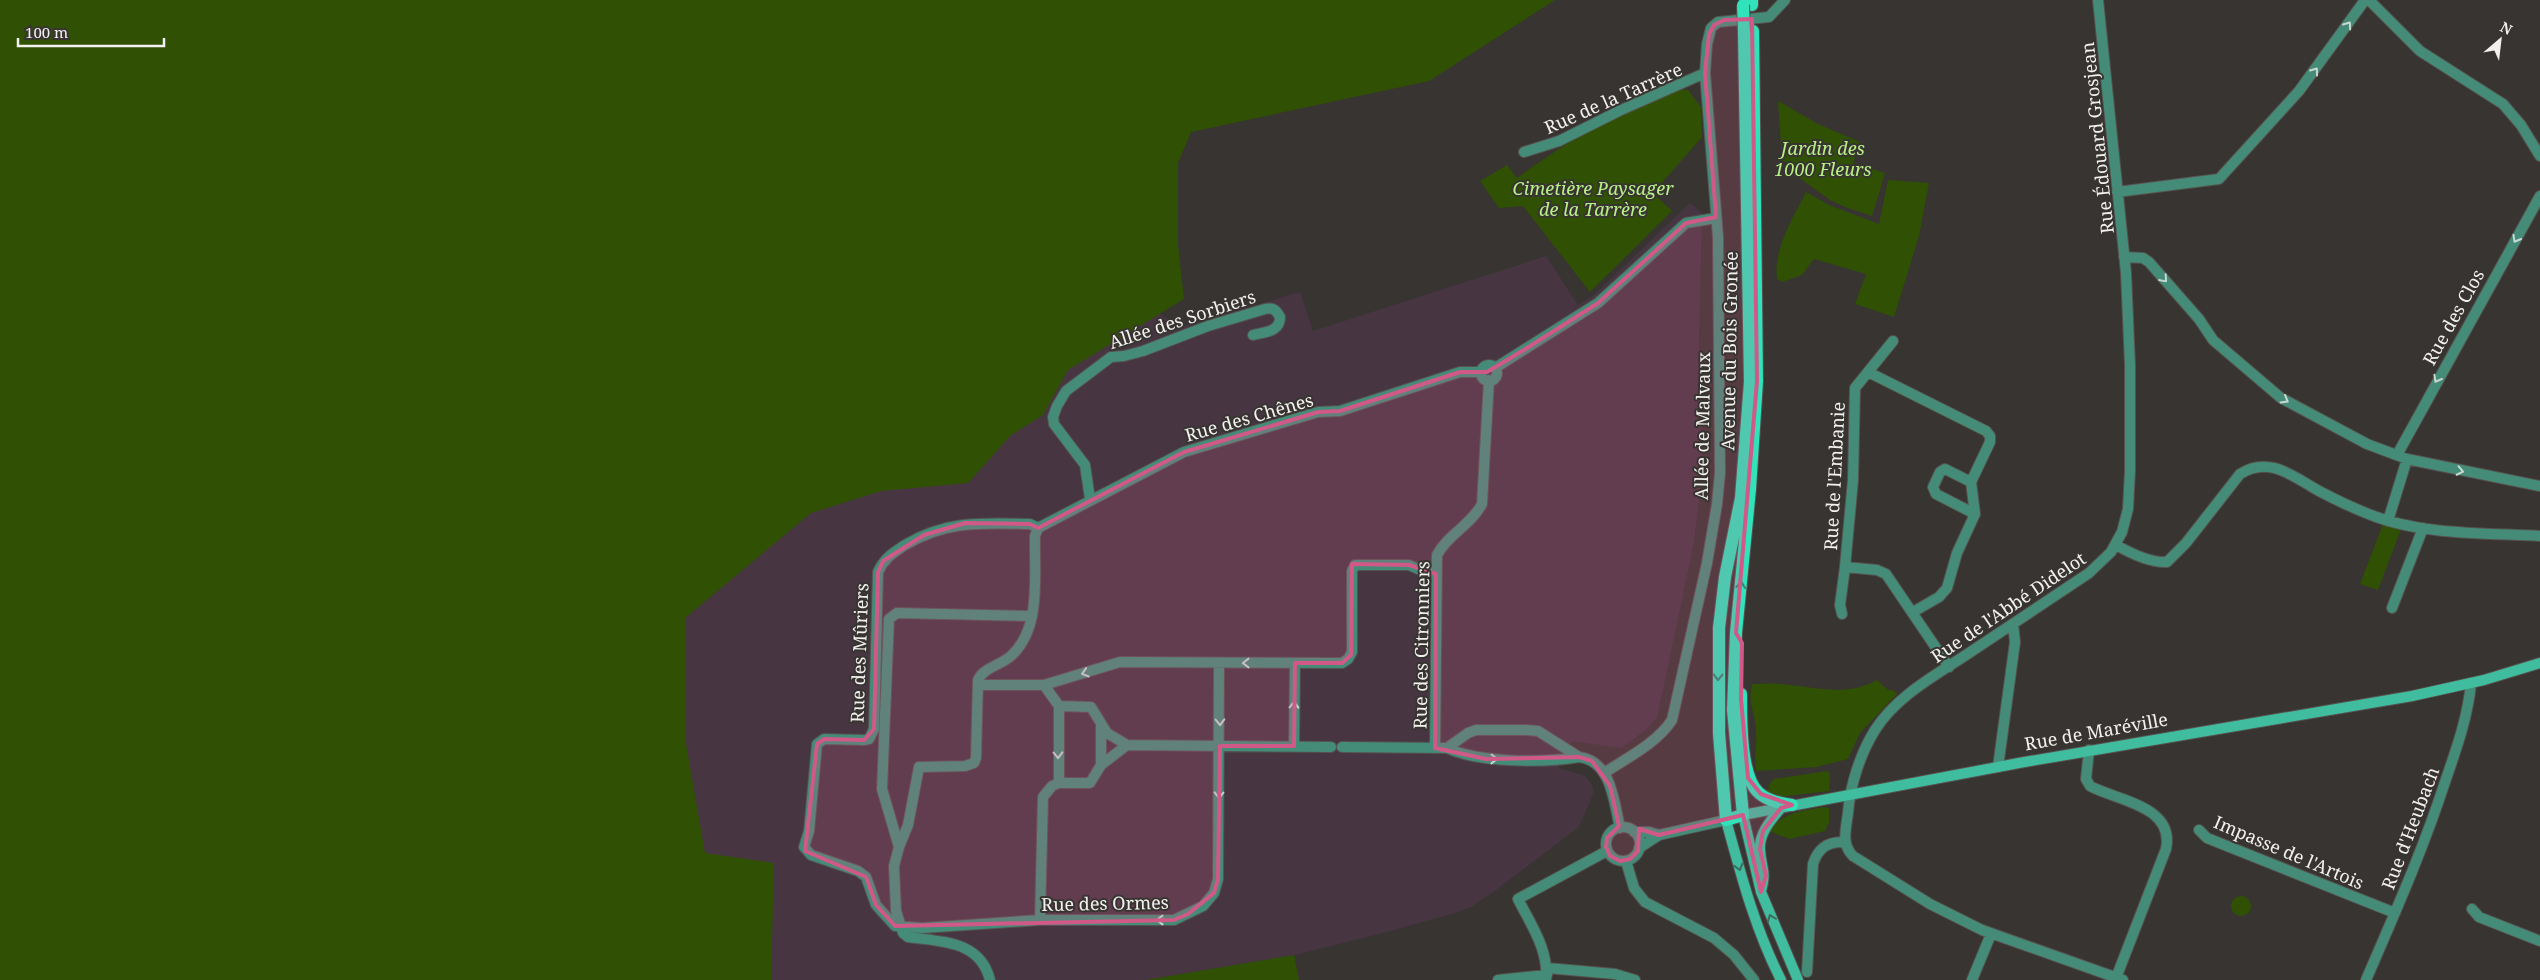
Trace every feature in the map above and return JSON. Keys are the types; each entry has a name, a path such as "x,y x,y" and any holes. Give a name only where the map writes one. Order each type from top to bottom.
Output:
{"main road":[{"name":"Avenue du Bois Gronée","path":"1726,820 1719,734 1719,628 1725,577 1741,498 1750,382 1748,2"},
{"name":"Avenue du Bois Gronée","path":"1743,815 1733,710 1736,633 1750,489 1757,381 1748,31"},
{"path":"1736,633 1742,643 1741,699 1748,778 1761,794 1786,806 1763,832 1760,849 1766,876 1761,892"},
{"name":"Rue de Maréville","path":"1726,820 1786,806 2089,750 2358,706 2471,683 2540,663"},
{"path":"1743,815 1761,892 1798,980"},
{"path":"1726,820 1746,895 1760,933 1781,980"}],"street":[{"name":"Rue de la Tarrère","path":"1524,152 1553,143 1665,89 1705,73 1709,34 1714,25 1724,20 1769,16 1785,0"},
{"name":"Rue Édouard Grosjean","path":"2098,0 2117,192 2122,219 2126,273"},
{"path":"2117,192 2219,179 2300,91 2366,0"},
{"path":"2369,0 2420,51 2503,104 2512,113 2540,156"},
{"name":"Allée de Malvaux","path":"1604,773 1654,739 1666,729 1672,720 1707,563 1717,504 1720,473 1720,389 1716,218 1705,73"},
{"name":"Rue des Clos","path":"2397,455 2540,196"},
{"path":"1495,368 1598,304 1686,222 1716,218"},
{"path":"2124,257 2134,256 2149,262 2195,314 2213,340 2271,391 2329,426 2367,444 2407,459 2540,486"},
{"name":"Rue de l'Abbé Didelot","path":"1845,842 1850,795 1859,767 1875,730 1904,698 2089,573 2105,559 2116,545 2126,521 2129,498 2130,382 2126,273"},
{"name":"Allée des Sorbiers","path":"1090,499 1085,465 1054,424 1053,417 1066,391 1111,356 1124,356 1143,351 1208,326 1265,309 1276,310 1280,317 1277,327 1253,335"},
{"name":"Rue de l'Embanie","path":"1842,614 1840,605 1853,480 1855,391 1894,341"},
{"path":"1487,365 1495,368 1496,376 1489,380 1485,379 1482,372 1487,365"},
{"name":"Rue des Chênes","path":"1038,528 1090,499 1184,452 1318,412 1340,411 1460,372 1482,372"},
{"path":"1868,372 1986,431 1990,436 1990,442 1971,482 1975,514 1957,553 1946,588 1939,597 1913,612"},
{"name":"Rue des Citronniers","path":"1435,748 1437,555 1440,549 1474,516 1482,504 1489,380"},
{"path":"2388,521 2407,459"},
{"path":"2116,545 2126,551 2159,562 2167,562 2186,543 2240,474 2267,466 2288,472 2335,499 2388,521 2423,528 2540,536"},
{"path":"1971,482 1945,469 1940,472 1934,487 1936,494 1975,514"},
{"name":"Rue des Mûriers","path":"901,926 894,926 881,913 866,877 858,871 819,859 805,851 804,847 809,832 817,744 824,739 864,740 872,735 878,572 883,561 924,535 965,523 1030,524 1038,528"},
{"path":"990,980 982,962 963,946 908,937 903,933 894,899 894,866 908,825 919,767 965,766 974,763 977,752 978,685 980,675 1004,661 1020,646 1032,616 1038,528"},
{"path":"2392,608 2423,528"},
{"path":"978,685 1044,685 1120,662 1342,663 1348,659 1352,652 1352,571 1355,565 1409,565 1425,572 1436,572"},
{"name":"Rue de l'Embanie","path":"1845,567 1877,570 1886,574 1949,667"},
{"path":"899,847 882,789 889,619 897,613 1032,616"},
{"path":"1998,767 2015,642 2013,624"},
{"name":"Rue des Ormes","path":"901,926 922,928 1040,920 1174,920 1203,906 1214,893 1218,879 1219,663"},
{"path":"1294,746 1295,664"},
{"name":"Rue d'Heubach","path":"2366,980 2418,858 2456,750 2469,701 2471,683"},
{"path":"1044,685 1059,706 1059,783"},
{"path":"1059,706 1091,707 1107,732 1127,745 1330,747"},
{"path":"1101,724 1101,765"},
{"path":"1447,748 1468,733 1476,730 1538,731 1579,757 1592,761 1604,773 1620,828"},
{"path":"1040,920 1042,797 1052,786 1059,783 1090,783 1101,765 1127,745"},
{"path":"1342,746 1447,748 1458,753 1486,759 1564,760 1579,757"},
{"path":"1807,972 1813,864 1817,853 1825,845 1845,842 1848,851 1853,856 1907,891 1991,934 2120,979 2166,850 2167,834 2163,825 2154,814 2090,786 2086,779 2089,750"},
{"name":"Rue de Maréville","path":"1639,848 1659,835 1726,820"},
{"path":"1620,828 1634,832 1638,838 1639,848 1634,856 1626,861 1615,859 1607,851 1607,838 1611,833 1620,828"},
{"name":"Impasse de l'Artois","path":"2199,830 2207,838 2395,913"},
{"name":"Rue de Maréville","path":"1634,832 1649,832 1659,835"},
{"path":"1547,974 1544,951 1518,899 1607,851"},
{"path":"1626,861 1634,888 1645,902 1714,938 1734,955 1754,980"},
{"path":"2472,909 2479,916 2540,942"},
{"path":"1972,980 1991,934"},
{"path":"1498,980 1547,974 1615,974 1635,980"}],"highlighted area":[{"path":"1752,19 1757,381 1736,633 1742,643 1741,699 1748,778 1761,794 1792,805 1781,808 1763,831 1760,849 1766,876 1761,892 1743,815 1659,835 1639,829 1638,851 1630,859 1620,861 1610,856 1606,847 1607,838 1619,826 1610,786 1592,761 1579,757 1486,759 1435,748 1436,574 1409,565 1352,564 1351,655 1342,663 1295,663 1294,746 1220,746 1218,879 1214,893 1188,914 1174,920 895,926 876,905 866,877 805,851 817,744 824,739 864,740 874,729 878,572 883,561 924,535 965,523 1030,524 1038,528 1184,452 1318,412 1340,411 1460,372 1487,372 1527,348 1598,303 1686,223 1716,217 1705,73 1709,34 1714,25 1724,20"}],"shaded area":[{"path":"1690,203 1702,213 1699,343 1702,471 1694,542 1657,718 1647,729 1621,748 1572,741 1560,757 1559,768 1585,776 1591,783 1594,792 1579,827 1492,893 1471,907 1455,913 1387,932 1294,955 1146,980 646,980 563,638 1153,309 1181,327 1300,292 1313,331 1546,256 1578,305 1595,294"}],"green space":[{"path":"0,0 1555,0 1429,81 1191,132 1178,163 1178,245 1184,299 1068,370 1043,415 1011,435 968,483 881,491 811,513 685,618 685,738 705,853 774,863 771,980 0,980"},
{"name":"Cimetière Paysager de la Tarrère","path":"1678,90 1688,90 1701,107 1702,137 1653,193 1672,211 1590,292 1523,206 1499,208 1480,181 1507,165 1517,178 1574,140 1614,117"},
{"name":"Jardin des 1000 Fleurs","path":"1778,101 1818,124 1860,142 1853,163 1885,173 1872,216 1830,200 1787,169 1787,162 1782,161"},
{"path":"1888,180 1929,183 1919,236 1894,317 1855,304 1866,274 1814,259 1802,275 1782,282 1777,279 1778,256 1781,245 1806,192 1829,205 1879,224"},
{"path":"2383,524 2401,529 2378,590 2360,584"},
{"path":"1877,680 1888,690 1893,690 1897,694 1860,733 1848,759 1816,767 1756,771 1756,724 1751,704 1752,684 1776,684 1841,690 1865,685"},
{"path":"1827,771 1830,774 1829,791 1779,797 1769,795 1765,790 1770,788 1768,786 1774,779"},
{"path":"1824,807 1829,808 1829,822 1825,831 1789,839 1769,831 1787,816 1801,811"},
{"path":"2237,896 2245,896 2251,902 2251,910 2245,916 2237,916 2231,910 2231,902"},
{"path":"1294,955 1299,980 1146,980"}]}
